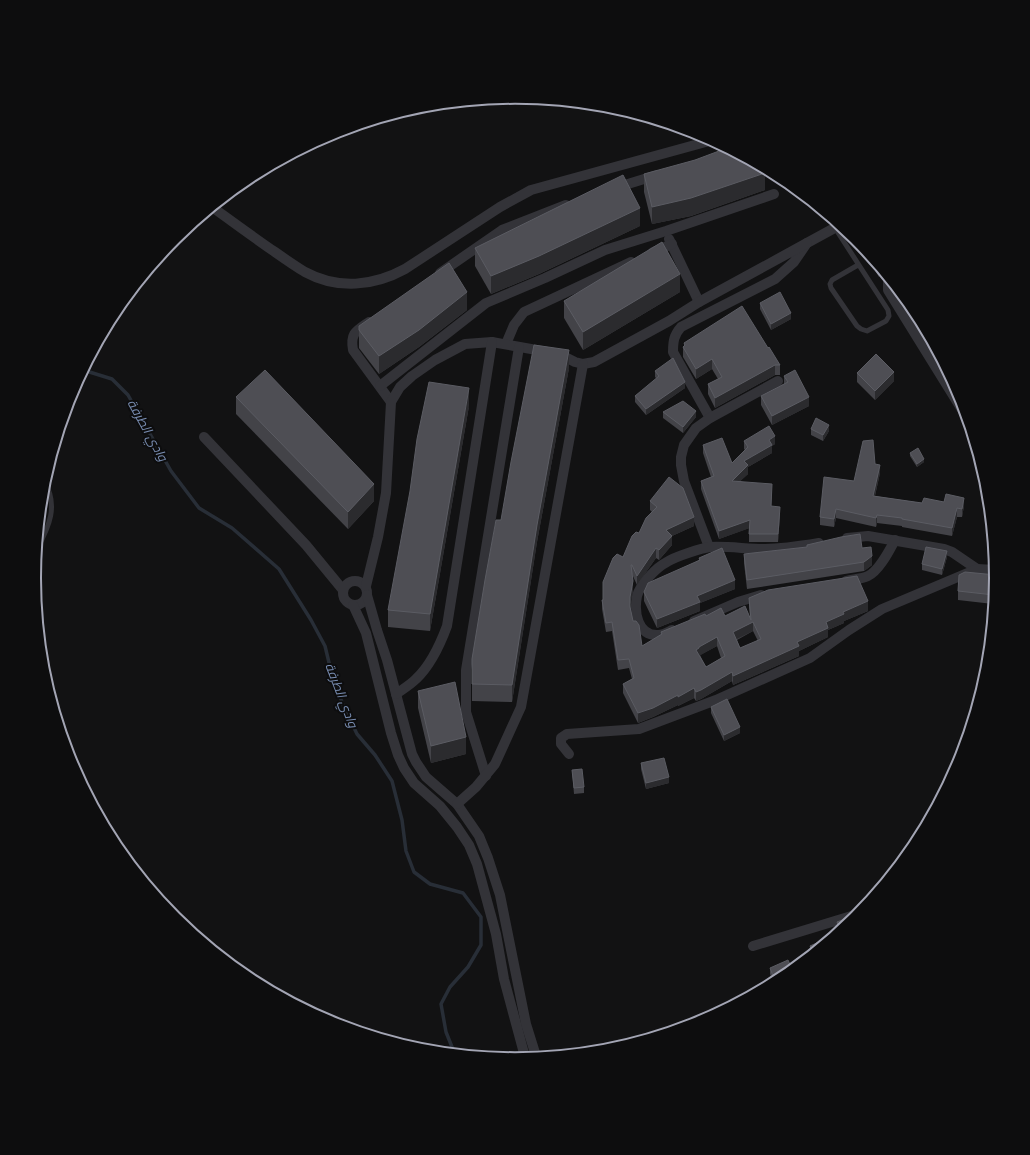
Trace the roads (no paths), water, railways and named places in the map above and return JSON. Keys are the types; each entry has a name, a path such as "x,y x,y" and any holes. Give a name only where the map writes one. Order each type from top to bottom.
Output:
{"street":[{"path":"216,210 306,273 320,279 334,282 364,284 392,276 405,269 500,207 531,190 703,143"},
{"path":"606,190 666,172"},
{"path":"380,386 486,303 605,250 774,194"},
{"path":"432,278 502,230 576,201"},
{"path":"353,605 362,603 378,537 386,493 391,402 400,387 412,376 435,360 465,344 492,342 559,354 574,362 583,364 594,362 835,227"},
{"path":"666,231 699,302"},
{"path":"710,418 673,352 675,334 681,327 775,280 794,262 807,243"},
{"path":"506,344 514,325 524,312 672,244"},
{"path":"888,285 888,290 942,372"},
{"path":"376,318 356,331 352,341 353,350 391,402"},
{"path":"396,694 416,679 426,667 434,655 447,626 492,342"},
{"path":"486,776 466,712 466,670 519,347"},
{"path":"457,804 466,797 486,776 495,764 520,707 583,364"},
{"path":"709,547 684,481 681,457 684,445 696,428 710,418 778,381"},
{"path":"204,437 306,545 343,590 345,599 353,605 366,633 391,733 401,762 414,782 440,806 456,827 477,864 496,934 504,980 523,1051"},
{"path":"774,592 738,602 683,626 657,635 649,634 638,622 638,594 650,576 668,561 709,547 765,549 800,546 868,536 944,549 952,552 977,569"},
{"path":"837,582 861,578 872,574 877,569 895,540"},
{"path":"569,754 561,744 561,738 567,734 640,729 716,700 810,658 849,630 882,609 977,569 989,570"},
{"path":"343,590 348,582 353,580 358,580 366,590 396,694 409,746 416,762 426,777 457,804 479,836 500,895 526,1024 534,1051"},
{"path":"753,946 845,918"}],"lane":[{"path":"841,233 858,265 888,310 889,316 886,321 866,331 857,326 831,288 830,284 832,280 858,265"},
{"path":"43,537 49,525 51,514 52,504 49,491"}],"waterway":[{"name":"وادي الطرفة","path":"88,372 112,379 128,395 171,471 199,508 232,528 279,569 311,620 325,646 332,675 343,705 357,734 375,755 392,781 402,820 406,851 414,872 430,884 463,893 481,917 481,945 468,967 450,987 441,1004 446,1032 452,1047"}]}
